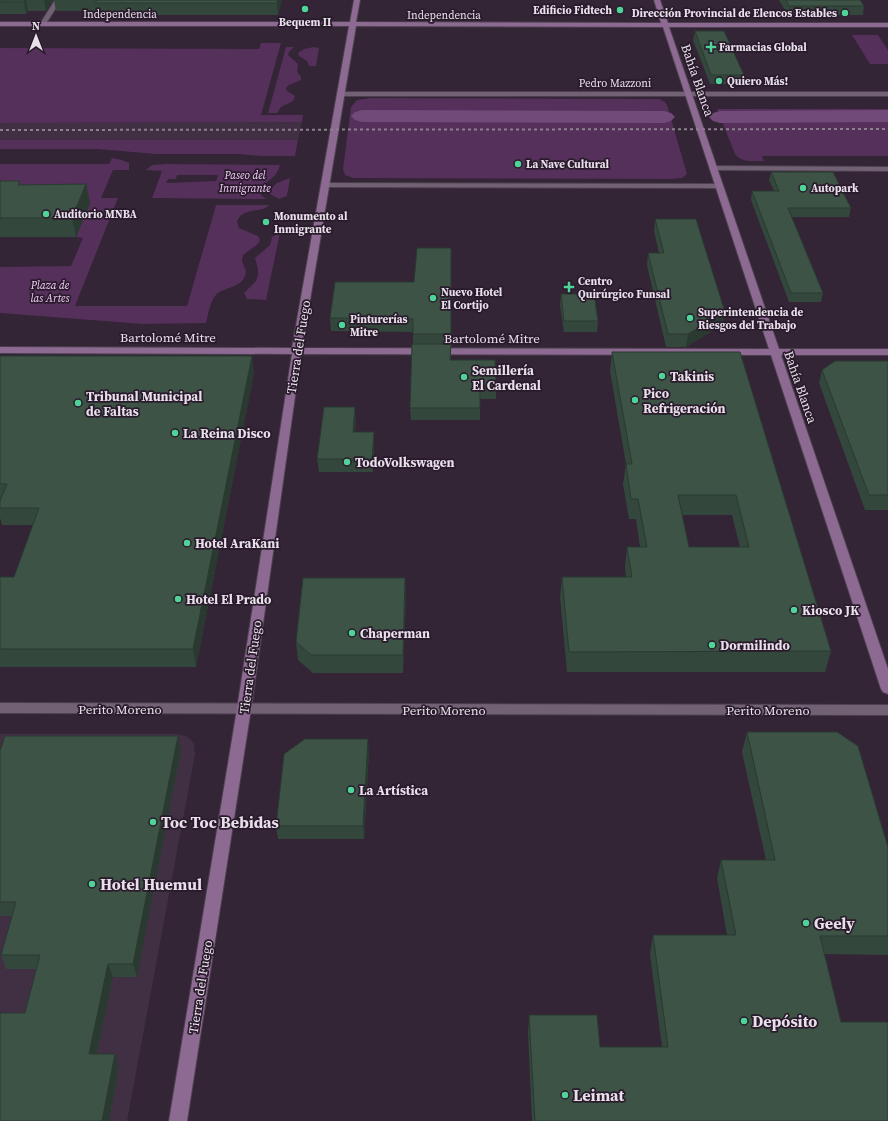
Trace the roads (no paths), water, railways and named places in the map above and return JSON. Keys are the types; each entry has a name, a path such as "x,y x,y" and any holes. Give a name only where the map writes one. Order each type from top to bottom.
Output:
{"street":[{"path":"43,24 58,0"},
{"name":"Tierra del Fuego","path":"178,1121 244,709 297,350 357,0"},
{"name":"Bahía Blanca","path":"657,0 888,690"},
{"name":"Independencia","path":"0,24 888,25"},
{"name":"Pedro Mazzoni","path":"341,94 888,94"},
{"path":"714,168 888,169"},
{"path":"326,185 719,186"},
{"name":"Bartolomé Mitre","path":"0,350 888,352"},
{"name":"Perito Moreno","path":"0,708 888,710"}],"waterway":[{"path":"362,116 664,117"},
{"path":"720,117 888,116"}],"railway":[{"path":"0,130 888,129"}],"place":[{"name":"Bequem II","path":"305,9"},
{"name":"Edificio Fidtech","path":"620,10"},
{"name":"Dirección Provincial de Elencos Estables","path":"845,13"},
{"name":"Farmacias Global","path":"711,47"},
{"name":"Quiero Más!","path":"719,81"},
{"name":"La Nave Cultural","path":"518,164"},
{"name":"Autopark","path":"803,188"},
{"name":"Auditorio MNBA","path":"46,214"},
{"name":"Monumento al Inmigrante","path":"266,222"},
{"name":"Centro Quirúrgico Funsal","path":"569,287"},
{"name":"Nuevo Hotel El Cortijo","path":"433,298"},
{"name":"Superintendencia de Riesgos del Trabajo","path":"690,318"},
{"name":"Pinturerías Mitre","path":"342,325"},
{"name":"Takinis","path":"662,376"},
{"name":"Semillería El Cardenal","path":"464,377"},
{"name":"Pico Refrigeración","path":"635,400"},
{"name":"Tribunal Municipal de Faltas","path":"78,403"},
{"name":"La Reina Disco","path":"175,433"},
{"name":"TodoVolkswagen","path":"347,462"},
{"name":"Hotel AraKani","path":"187,543"},
{"name":"Hotel El Prado","path":"178,599"},
{"name":"Kiosco JK","path":"794,610"},
{"name":"Chaperman","path":"352,633"},
{"name":"Dormilindo","path":"712,645"},
{"name":"La Artística","path":"351,790"},
{"name":"Toc Toc Bebidas","path":"153,822"},
{"name":"Hotel Huemul","path":"92,884"},
{"name":"Geely","path":"806,923"},
{"name":"Depósito","path":"744,1021"},
{"name":"Leimat","path":"565,1095"}],"park label":[{"name":"Paseo del Inmigrante","path":"245,181"},
{"name":"Plaza de las Artes","path":"50,291"}]}
